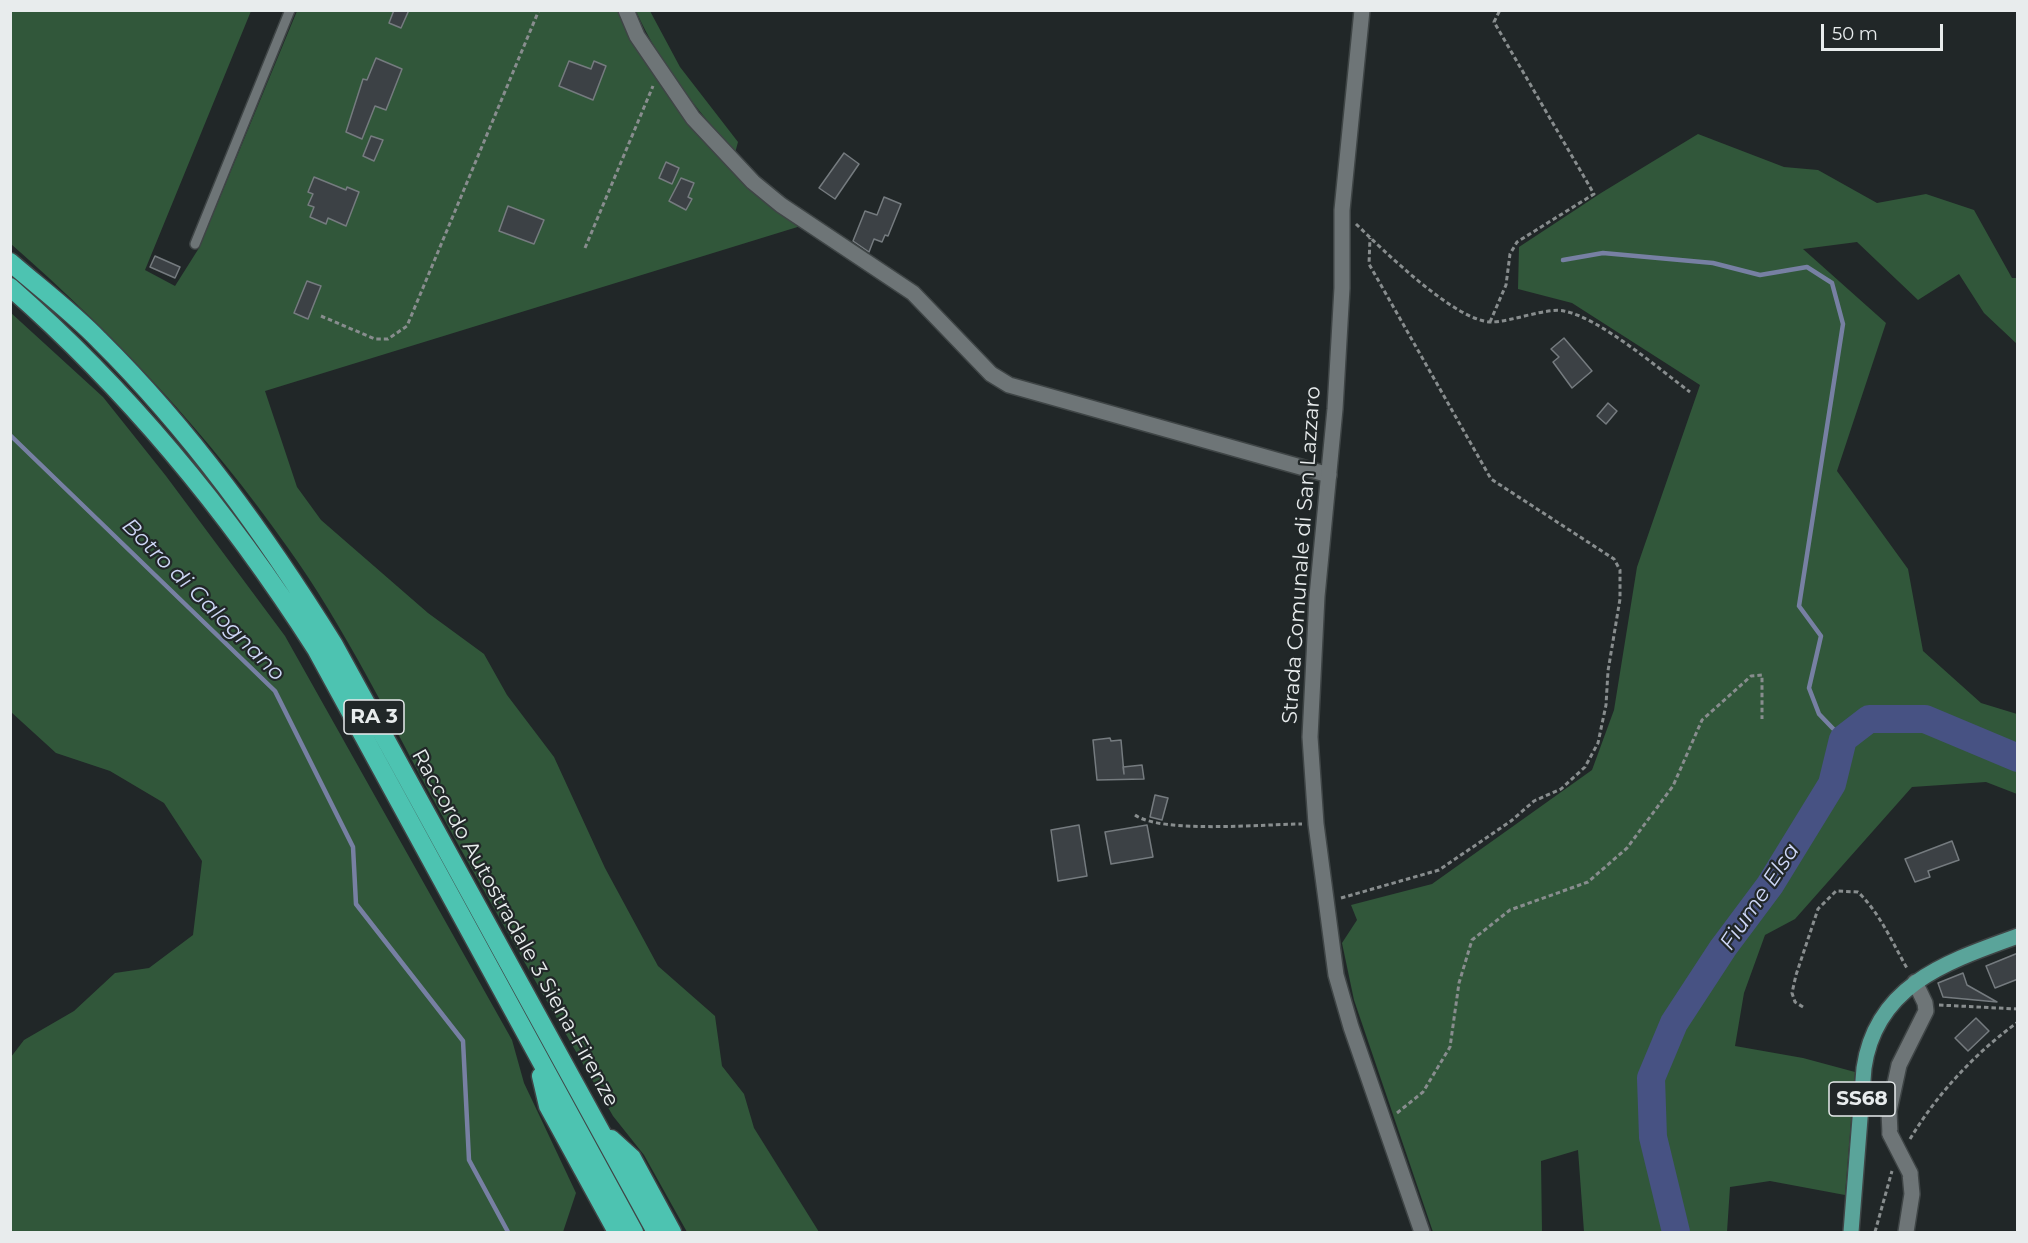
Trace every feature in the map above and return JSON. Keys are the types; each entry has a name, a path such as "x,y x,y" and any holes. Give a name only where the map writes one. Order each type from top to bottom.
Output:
{"highway":[{"name":"Raccordo Autostradale 3 Siena-Firenze","path":"10,262 99,339 207,461 276,552 334,645 656,1233"},
{"name":"Raccordo Autostradale 3 Siena-Firenze","path":"10,287 63,334 164,439 206,491 280,592 316,649 634,1233"},
{"path":"537,1057 548,1107 617,1233"},
{"path":"601,1130 632,1158 672,1233"}],"main road":[{"name":"SS68","path":"1851,1233 1868,1050 1883,1016 1915,982 1955,959 2018,936"}],"street":[{"path":"626,10 637,36 693,118 753,182 781,205 913,293 991,374 1009,385 1329,475"},
{"name":"Strada Comunale di San Lazzaro","path":"1362,10 1342,210 1342,288 1310,696 1310,737 1316,824 1325,902 1340,991 1422,1233"},
{"path":"1906,1233 1912,1194 1910,1173 1890,1134 1889,1111 1897,1072 1904,1053 1925,1016 1926,1003 1915,982"}],"lane":[{"path":"195,244 290,10"}],"path":[{"path":"321,316 375,339 388,339 407,326 539,10"},
{"path":"1490,322 1506,285 1510,254 1517,242 1594,194 1494,22 1500,10"},
{"path":"585,248 659,71"},
{"path":"1342,210 1370,238 1462,314 1490,322 1563,310 1596,324 1690,392"},
{"path":"1325,902 1439,870 1511,821 1534,801 1561,789 1585,767 1598,743 1606,705 1608,671 1620,599 1620,570 1614,559 1491,479 1369,264 1370,238"},
{"path":"1383,1119 1404,1110 1423,1092 1450,1047 1460,983 1472,940 1510,910 1588,882 1627,848 1673,786 1702,720 1751,676 1762,675 1762,719"},
{"path":"1135,815 1150,822 1173,825 1316,824"},
{"path":"1803,1007 1795,1002 1792,993 1796,975 1818,909 1836,891 1858,892 1874,909 1915,982"},
{"path":"1926,1003 2018,1009"},
{"path":"1909,1142 1931,1109 1968,1064 2018,1022"},
{"path":"1875,1233 1886,1189 1897,1162"}],"green space":[{"path":"11,10 251,11 145,270 175,286 199,248 297,11 620,11 644,56 804,225 265,391 297,487 321,520 428,613 484,654 507,695 554,757 605,868 658,966 715,1016 722,1066 744,1094 754,1128 819,1232 687,1232 644,1155 613,1116 459,847 367,676 329,611 288,548 226,466 159,388 87,314 11,244"},
{"path":"636,11 650,11 680,67 738,142 735,153 693,103 668,68"},
{"path":"1698,134 1784,167 1818,170 1877,203 1926,194 1974,210 2012,278 2017,278 2017,344 1984,313 1959,274 1918,300 1857,242 1803,249 1886,323 1837,471 1908,569 1923,651 1981,703 2017,714 2017,794 1986,782 1912,787 1795,919 1765,935 1744,993 1735,1046 1803,1058 1855,1072 1845,1195 1770,1181 1730,1187 1727,1232 1584,1232 1578,1150 1541,1161 1542,1232 1433,1232 1354,1000 1342,943 1357,920 1351,905 1432,884 1592,770 1614,710 1637,567 1700,385 1572,303 1518,289 1519,247 1601,193"},
{"path":"10,312 103,397 166,476 285,636 512,1040 524,1083 576,1193 563,1232 11,1232 11,1057 24,1040 74,1011 115,973 149,968 193,935 202,861 164,803 110,771 56,753 11,712"}],"building":[{"path":"394,10 409,10 401,28 389,23"},
{"path":"376,58 402,69 386,110 375,106 362,139 346,132 363,79 367,80"},
{"path":"569,61 591,69 594,61 606,66 593,100 559,86"},
{"path":"371,136 383,140 374,161 363,156"},
{"path":"844,153 859,164 835,199 819,188"},
{"path":"666,162 679,168 672,184 659,178"},
{"path":"314,177 346,190 347,187 359,192 346,226 328,218 326,224 310,217 314,207 308,205 313,194 308,192"},
{"path":"681,178 694,183 688,197 692,199 686,210 669,201"},
{"path":"884,197 901,204 888,236 885,235 882,242 874,239 869,252 853,241 865,211 877,215"},
{"path":"508,206 544,220 534,244 499,231"},
{"path":"155,256 180,267 175,278 150,267"},
{"path":"307,281 321,286 308,319 294,313"},
{"path":"1564,338 1592,371 1572,388 1553,362 1559,357 1551,349"},
{"path":"1608,403 1617,411 1606,424 1597,416"},
{"path":"1110,738 1111,741 1121,740 1123,767 1142,765 1144,779 1097,780 1093,740"},
{"path":"1155,795 1168,798 1162,820 1150,817"},
{"path":"1079,825 1087,876 1058,881 1051,830"},
{"path":"1147,825 1153,857 1111,864 1105,832"},
{"path":"1952,841 1959,860 1928,871 1930,877 1915,882 1905,859"},
{"path":"2018,953 2018,979 1995,988 1986,966"},
{"path":"1963,973 1967,985 1997,1002 1943,997 1938,983"},
{"path":"1976,1018 1989,1031 1968,1051 1955,1038"}],"waterway":[{"path":"1563,260 1603,253 1713,263 1760,275 1807,267 1832,283 1843,324 1799,606 1821,636 1809,688 1819,714 1843,739"},
{"name":"Botro di Galognano","path":"10,435 275,691 353,847 356,904 463,1041 469,1160 508,1232"},
{"name":"Fiume Elsa","path":"1676,1232 1653,1137 1651,1078 1674,1023 1723,948 1770,885 1832,784 1843,739 1869,719 1925,719 2018,758"}]}
